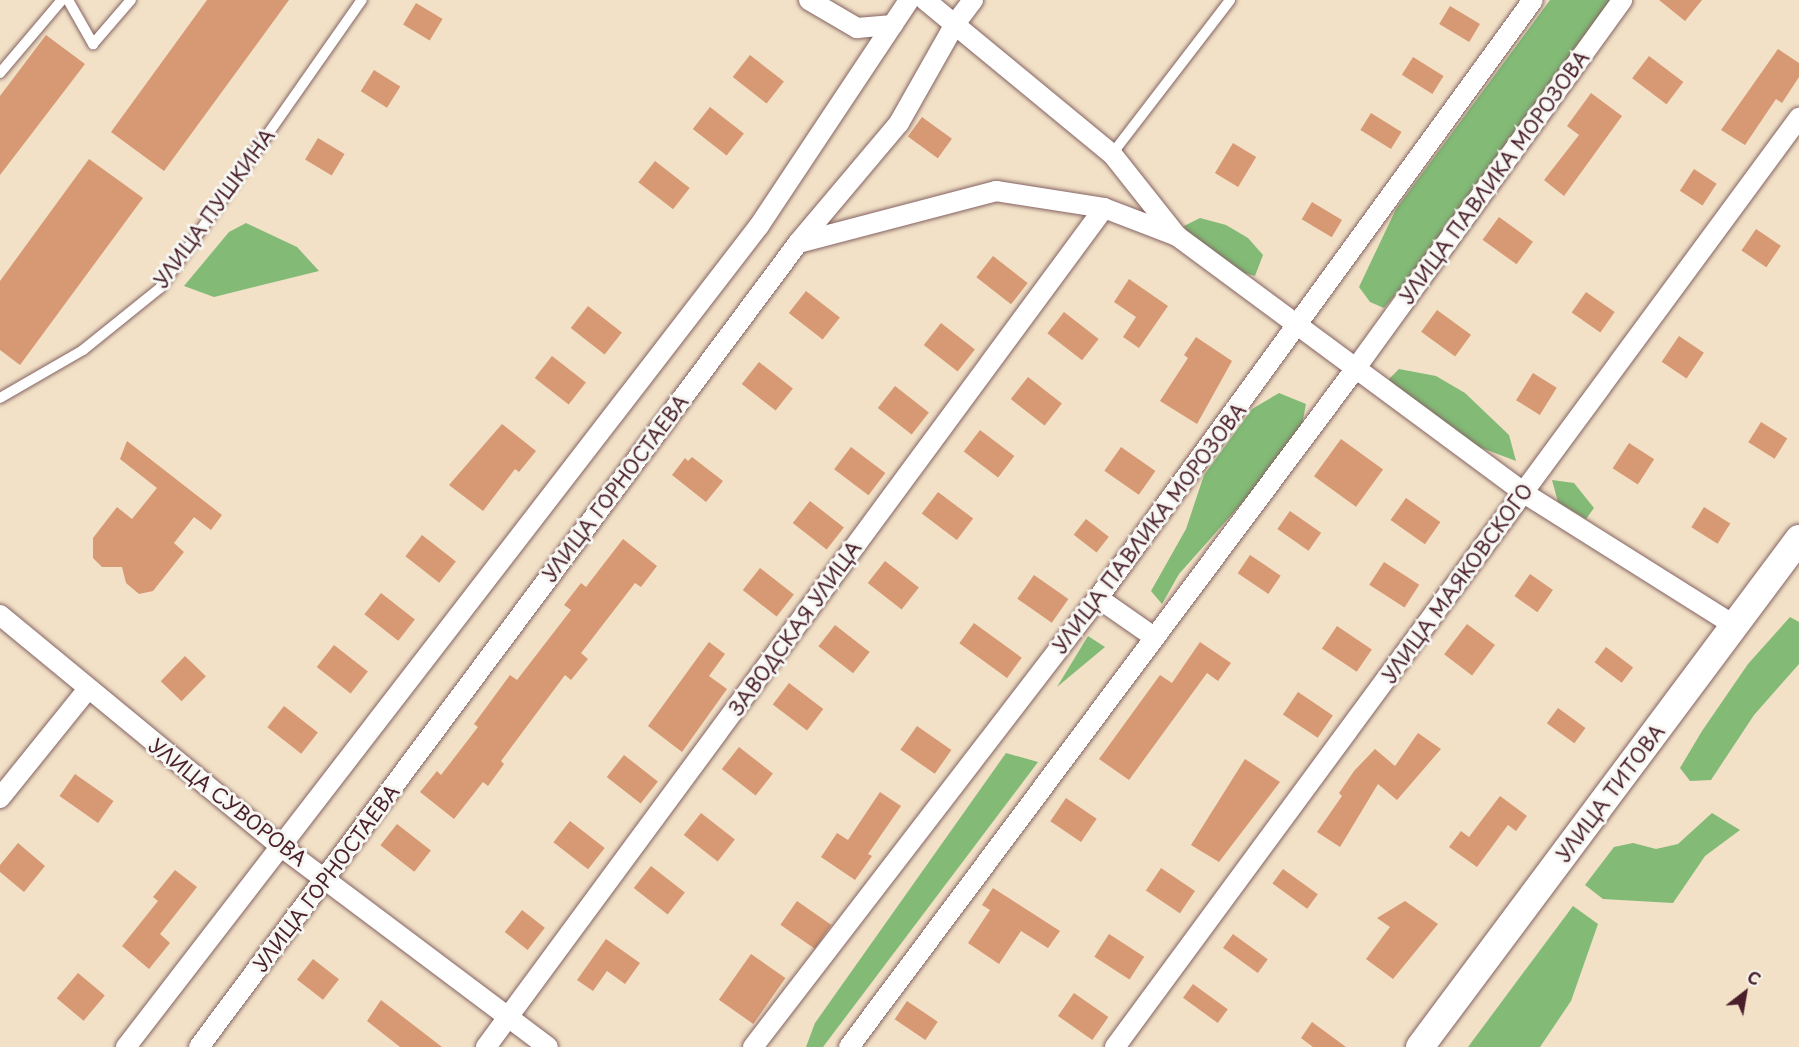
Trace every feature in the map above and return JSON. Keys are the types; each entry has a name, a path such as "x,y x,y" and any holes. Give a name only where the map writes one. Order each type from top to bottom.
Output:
{"main road":[{"name":"УЛИЦА ТИТОВА","path":"1420,1047 1799,539"}],"street":[{"path":"809,0 857,28 893,25"},
{"path":"126,1047 279,845 759,226 909,0"},
{"path":"925,0 1112,154 1176,236"},
{"name":"УЛИЦА ГОРНОСТАЕВА","path":"200,1047 328,879 477,672 798,243 899,123 955,24 973,0"},
{"name":"УЛИЦА ПАВЛИКА МОРОЗОВА","path":"753,1047 1098,598 1299,326 1533,0"},
{"name":"УЛИЦА ПАВЛИКА МОРОЗОВА","path":"849,1047 1356,368 1622,0"},
{"name":"УЛИЦА МАЯКОВСКОГО","path":"1114,1047 1799,118"},
{"path":"798,243 996,191 1104,208 1176,236 1524,493 1735,626"},
{"name":"ЗАВОДСКАЯ УЛИЦА","path":"486,1047 1104,208"},
{"path":"1098,598 1154,636"},
{"name":"УЛИЦА СУВОРОВА","path":"0,615 87,690 279,845 328,879 548,1047"},
{"path":"0,798 87,690"}],"lane":[{"path":"0,73 62,0"},
{"path":"68,0 93,44 131,0"},
{"name":"УЛИЦА ПУШКИНА","path":"0,398 83,350 160,288 362,0"},
{"path":"1112,154 1230,0"}],"green space":[{"path":"1550,0 1613,0 1425,260 1384,308 1370,302 1359,287 1396,209"},
{"path":"1200,218 1226,225 1248,238 1263,255 1255,276 1223,267 1194,245 1184,226"},
{"path":"246,223 297,247 319,271 214,297 184,286 229,232"},
{"path":"1399,369 1436,376 1465,393 1509,435 1516,461 1437,431 1396,400 1389,379"},
{"path":"1279,393 1306,404 1302,425 1274,467 1179,574 1162,604 1151,591 1186,529 1204,475 1252,409"},
{"path":"1552,480 1574,483 1594,508 1586,519 1558,502"},
{"path":"1790,617 1799,622 1799,664 1754,715 1711,780 1690,781 1680,768 1702,731 1748,664"},
{"path":"1088,636 1105,647 1057,687"},
{"path":"1006,753 1038,762 823,1047 806,1047 815,1023"},
{"path":"1712,813 1740,830 1705,856 1673,903 1603,899 1585,885 1614,847 1633,843 1656,849 1678,844"},
{"path":"1573,906 1598,924 1571,1001 1540,1047 1468,1047"}],"building":[{"path":"207,0 289,0 164,171 111,132"},
{"path":"1659,0 1702,0 1685,21"},
{"path":"416,3 443,19 430,40 403,24"},
{"path":"1450,6 1480,24 1469,42 1439,24"},
{"path":"46,35 85,64 0,175 0,96"},
{"path":"1778,49 1799,63 1799,77 1782,103 1776,99 1745,145 1721,130"},
{"path":"750,55 784,81 767,104 733,77"},
{"path":"1649,56 1683,82 1666,104 1632,78"},
{"path":"1413,57 1444,76 1432,94 1402,75"},
{"path":"374,70 400,86 387,108 361,91"},
{"path":"1591,93 1622,116 1564,196 1544,180 1579,135 1567,126"},
{"path":"710,107 744,133 727,156 693,129"},
{"path":"1371,113 1402,132 1391,149 1360,130"},
{"path":"922,117 952,139 938,158 908,136"},
{"path":"318,138 345,154 332,175 305,159"},
{"path":"1233,143 1256,157 1238,187 1215,173"},
{"path":"89,159 143,198 20,365 0,350 0,281"},
{"path":"655,161 690,188 673,209 638,182"},
{"path":"1694,169 1717,184 1702,206 1680,191"},
{"path":"1312,202 1342,220 1332,237 1302,219"},
{"path":"1499,217 1533,242 1517,264 1483,240"},
{"path":"1756,229 1781,246 1766,267 1741,251"},
{"path":"993,256 1028,283 1011,304 976,277"},
{"path":"1129,279 1168,306 1139,348 1123,337 1136,317 1114,302"},
{"path":"806,291 840,317 823,340 789,313"},
{"path":"1586,292 1615,312 1600,333 1572,312"},
{"path":"588,306 622,332 605,355 571,328"},
{"path":"1437,310 1471,335 1455,357 1421,332"},
{"path":"1064,312 1099,339 1082,360 1047,333"},
{"path":"941,323 975,349 958,372 924,345"},
{"path":"1679,336 1704,353 1687,378 1662,362"},
{"path":"1196,337 1232,361 1197,424 1160,401 1188,358 1184,355"},
{"path":"552,356 586,382 569,405 535,378"},
{"path":"759,362 793,388 776,411 742,384"},
{"path":"1533,373 1557,388 1540,415 1516,400"},
{"path":"1028,377 1062,403 1045,426 1011,399"},
{"path":"895,386 929,412 912,435 878,408"},
{"path":"1761,422 1787,438 1775,459 1748,442"},
{"path":"502,424 536,451 519,472 515,469 483,511 449,485"},
{"path":"980,430 1014,456 998,477 964,452"},
{"path":"1341,439 1383,470 1356,507 1314,476"},
{"path":"127,441 222,515 211,530 194,517 174,543 184,552 153,591 139,594 126,583 122,567 102,567 93,558 93,538 117,507 132,519 157,488 120,459"},
{"path":"1629,443 1654,459 1638,484 1613,468"},
{"path":"851,447 885,473 868,495 834,469"},
{"path":"1121,447 1155,471 1139,495 1104,471"},
{"path":"692,457 723,481 706,502 672,475 685,458 688,461"},
{"path":"938,492 973,518 957,540 922,514"},
{"path":"1406,498 1440,522 1425,544 1391,520"},
{"path":"810,501 844,527 827,550 793,523"},
{"path":"1704,507 1730,523 1718,544 1691,527"},
{"path":"1290,511 1321,533 1309,551 1277,529"},
{"path":"1086,519 1109,537 1097,553 1074,535"},
{"path":"422,535 456,561 439,583 405,556"},
{"path":"623,539 657,566 641,587 635,583 581,653 588,659 571,680 565,675 501,761 504,764 488,786 483,782 454,819 420,792 437,771 441,775 478,727 474,724 510,675 517,680 571,610 564,605 581,583 586,587"},
{"path":"1250,555 1281,576 1268,594 1238,573"},
{"path":"885,561 919,587 902,610 868,583"},
{"path":"1384,562 1419,585 1405,608 1369,585"},
{"path":"760,568 794,594 777,617 743,590"},
{"path":"1530,574 1553,590 1537,612 1515,596"},
{"path":"1034,575 1068,599 1052,623 1017,599"},
{"path":"381,593 415,619 398,641 364,614"},
{"path":"974,623 1022,658 1007,678 959,643"},
{"path":"1467,624 1495,645 1472,675 1444,654"},
{"path":"835,625 870,652 853,673 818,646"},
{"path":"1337,626 1372,649 1357,672 1322,648"},
{"path":"709,642 725,654 709,676 727,689 682,752 648,726"},
{"path":"1200,642 1231,663 1218,681 1207,673 1129,780 1099,759 1160,675 1172,683"},
{"path":"334,645 368,671 351,694 317,667"},
{"path":"1606,647 1633,667 1622,683 1595,662"},
{"path":"185,656 206,676 182,701 161,681"},
{"path":"789,683 823,709 807,730 773,705"},
{"path":"1298,692 1333,715 1318,738 1283,714"},
{"path":"284,706 318,732 301,754 267,727"},
{"path":"1558,708 1586,728 1574,743 1547,723"},
{"path":"917,726 951,750 935,774 900,750"},
{"path":"1418,733 1441,749 1397,800 1378,784 1340,847 1317,832 1342,796 1339,793 1354,771 1375,749 1395,766"},
{"path":"739,747 773,773 756,796 722,769"},
{"path":"624,755 658,781 641,804 607,777"},
{"path":"1245,759 1280,782 1219,862 1191,845"},
{"path":"75,774 114,801 98,823 60,796"},
{"path":"880,792 901,806 868,854 872,856 855,880 821,857 837,833 848,840"},
{"path":"1500,796 1527,816 1516,831 1508,825 1477,867 1449,847 1461,831 1469,837"},
{"path":"1066,798 1097,819 1081,842 1050,821"},
{"path":"701,813 735,839 718,862 684,835"},
{"path":"570,821 605,848 588,869 553,842"},
{"path":"397,824 431,850 414,872 380,845"},
{"path":"18,843 45,866 24,892 0,872 0,865"},
{"path":"651,866 685,892 668,915 634,888"},
{"path":"1161,868 1195,891 1180,913 1146,890"},
{"path":"1283,869 1318,894 1307,909 1272,884"},
{"path":"175,870 197,887 160,934 170,943 149,969 122,946 158,901 153,897"},
{"path":"993,888 1060,931 1048,948 1021,931 999,964 968,943 990,910 982,905"},
{"path":"797,901 831,925 815,949 780,925"},
{"path":"1405,901 1438,924 1393,979 1366,959 1390,927 1377,918"},
{"path":"522,910 545,928 528,950 505,932"},
{"path":"1109,934 1144,957 1130,980 1094,957"},
{"path":"1233,934 1268,959 1258,973 1223,948"},
{"path":"606,939 640,963 625,984 607,971 593,991 577,980"},
{"path":"751,954 785,978 753,1024 719,1000"},
{"path":"313,959 339,979 323,1000 297,979"},
{"path":"78,973 105,995 84,1021 57,998"},
{"path":"1193,984 1228,1009 1218,1023 1183,998"},
{"path":"1074,993 1108,1017 1092,1040 1058,1016"},
{"path":"381,1000 442,1047 400,1047 367,1021"},
{"path":"907,1001 938,1022 925,1040 895,1019"},
{"path":"1312,1022 1346,1047 1313,1047 1301,1038"}]}
